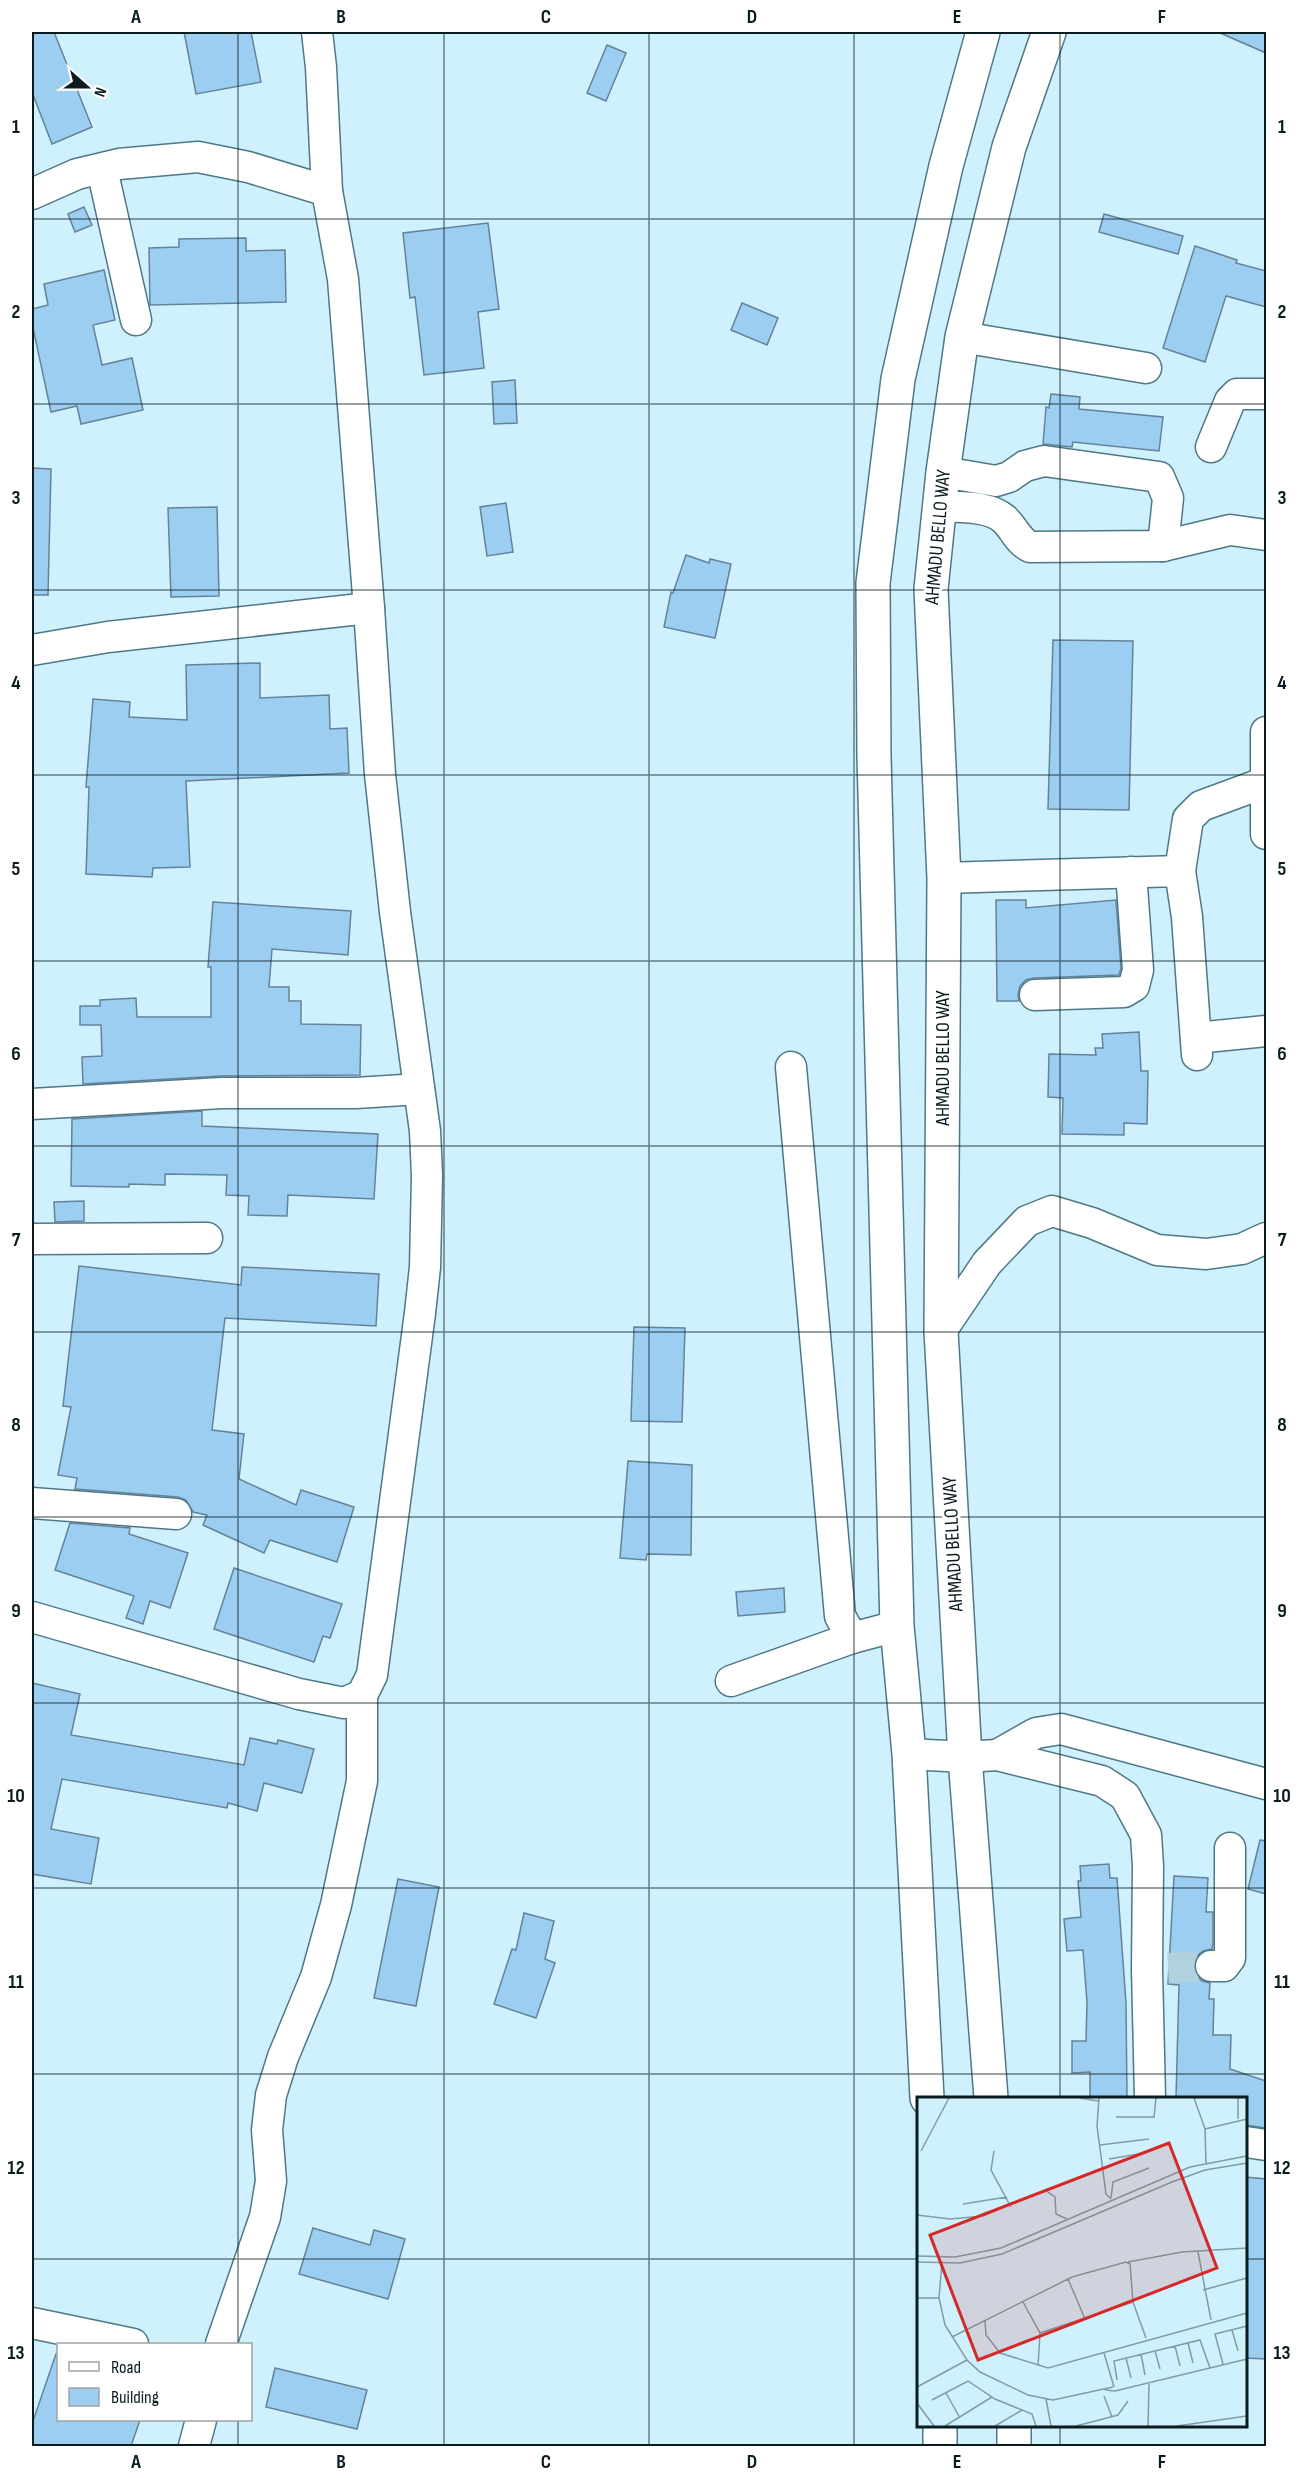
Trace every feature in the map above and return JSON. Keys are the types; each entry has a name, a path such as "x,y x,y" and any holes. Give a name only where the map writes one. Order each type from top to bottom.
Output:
{"main road":[{"path":"927,2097 909,1754 897,1626 874,756 873,584 898,379 946,166 983,32"},
{"name":"AHMADU BELLO WAY","path":"991,2097 965,1757 941,1331 944,878 931,589 943,472 962,337 1009,147 1049,32"},
{"path":"940,2427 940,2446"},
{"path":"1014,2427 1014,2446"}],"street":[{"path":"221,2343 266,2217 271,2181 267,2130 271,2096 283,2056 316,1977 336,1905 362,1781 362,1695 372,1675 424,1279 427,1176 425,1131 380,774 343,279 327,191 317,32"},
{"path":"32,194 78,174 119,164 198,157 248,167 327,191"},
{"path":"102,169 136,320"},
{"path":"962,337 1146,368"},
{"path":"1211,447 1230,401 1237,394 1266,394"},
{"path":"943,472 996,481 1009,477 1025,466 1044,461 1159,477 1168,498 1163,546"},
{"path":"939,506 992,511 1006,520 1020,541 1030,547 1163,546 1230,530 1266,535"},
{"path":"32,650 108,636 369,608"},
{"path":"1266,732 1266,828"},
{"path":"1266,782 1201,806 1188,819 1180,871 1188,916 1196,1046 1266,1031"},
{"path":"944,878 1180,871"},
{"path":"1035,995 1125,992 1134,986 1138,970 1131,872"},
{"path":"791,1067 840,1616 852,1638"},
{"path":"32,1104 222,1093 346,1094 419,1089"},
{"path":"941,1331 987,1263 1028,1221 1052,1211 1092,1223 1157,1250 1206,1254 1242,1249 1266,1238"},
{"path":"32,1239 207,1238"},
{"path":"32,1503 177,1514"},
{"path":"32,1617 299,1694 344,1703 362,1695"},
{"path":"731,1681 852,1638 897,1626"},
{"path":"997,1755 1036,1734 1061,1729 1266,1784"},
{"path":"909,1754 965,1757 997,1755 1102,1781 1125,1796 1146,1835 1158,1969 1150,2097"},
{"path":"1211,1966 1224,1966 1230,1958 1230,1848"},
{"path":"1247,2142 1266,2145"},
{"path":"32,2323 128,2343"},
{"path":"194,2446 201,2421"}],"building":[{"path":"32,32 54,32 92,127 52,144 32,92"},
{"path":"184,32 251,32 261,82 196,94"},
{"path":"1218,32 1266,32 1266,53"},
{"path":"607,45 626,53 606,101 587,93"},
{"path":"84,207 92,225 75,232 68,214"},
{"path":"1104,214 1183,236 1178,254 1099,232"},
{"path":"488,223 499,309 478,312 484,368 424,375 415,297 410,298 403,233"},
{"path":"246,238 246,251 285,250 286,302 150,305 149,248 179,247 179,239"},
{"path":"1195,246 1237,260 1236,263 1266,271 1266,307 1226,296 1205,362 1163,348"},
{"path":"104,270 115,320 93,325 102,365 132,358 143,410 81,424 77,406 51,412 32,323 32,309 48,305 44,284"},
{"path":"742,303 778,318 767,345 731,330"},
{"path":"515,380 517,423 494,424 492,382"},
{"path":"1051,394 1080,397 1079,409 1163,417 1159,451 1073,442 1072,447 1043,444 1046,407 1049,408"},
{"path":"32,468 51,469 48,595 32,595"},
{"path":"506,503 513,552 487,556 480,507"},
{"path":"217,507 219,596 171,597 168,508"},
{"path":"686,555 709,563 710,559 731,564 715,638 664,627 671,592 673,593"},
{"path":"1053,640 1133,641 1129,810 1048,809"},
{"path":"260,663 260,698 329,695 330,729 347,728 349,773 186,781 190,867 153,868 152,877 86,874 89,787 86,787 93,699 130,702 129,717 187,720 186,665"},
{"path":"996,900 1026,900 1026,908 1116,900 1121,968 1119,975 1034,978 1026,980 1020,986 1019,1001 997,1001"},
{"path":"213,902 351,911 348,955 272,949 269,987 289,987 289,1001 301,1001 301,1024 361,1025 360,1075 221,1076 83,1084 82,1057 102,1056 101,1025 80,1025 80,1006 100,1006 100,1000 136,998 137,1017 211,1017 211,967 208,967"},
{"path":"1139,1032 1141,1071 1148,1071 1147,1124 1124,1123 1124,1135 1062,1134 1063,1098 1048,1097 1049,1054 1096,1055 1095,1048 1103,1048 1102,1034"},
{"path":"202,1111 202,1126 378,1134 374,1199 288,1195 287,1216 248,1215 249,1196 226,1195 227,1175 165,1174 165,1185 71,1186 72,1119"},
{"path":"84,1201 84,1221 55,1222 54,1202"},
{"path":"79,1266 241,1285 242,1267 379,1274 376,1326 225,1318 212,1430 244,1434 239,1479 296,1505 301,1490 354,1507 337,1562 270,1540 264,1553 203,1525 207,1515 193,1512 186,1500 178,1497 75,1489 77,1478 58,1475 71,1407 63,1406"},
{"path":"634,1327 685,1328 682,1422 631,1421"},
{"path":"628,1461 692,1465 691,1555 647,1554 646,1560 620,1558"},
{"path":"70,1523 130,1528 129,1534 188,1553 170,1608 150,1601 143,1624 126,1618 134,1596 55,1570"},
{"path":"234,1568 342,1604 330,1638 323,1636 314,1662 214,1629"},
{"path":"784,1588 785,1612 738,1616 736,1592"},
{"path":"32,1683 80,1694 71,1735 244,1765 250,1738 277,1744 278,1740 314,1749 302,1793 264,1783 257,1811 228,1803 227,1808 62,1779 51,1829 99,1838 91,1884 32,1874"},
{"path":"1260,1840 1266,1841 1266,1894 1248,1889"},
{"path":"1109,1864 1110,1878 1117,1878 1126,2003 1127,2097 1090,2097 1090,2072 1072,2073 1072,2041 1086,2041 1087,2002 1083,1950 1067,1951 1064,1919 1081,1917 1078,1881 1081,1881 1080,1866"},
{"path":"1174,1876 1208,1878 1206,1912 1213,1912 1213,1944 1212,1949 1203,1951 1196,1957 1194,1967 1196,1975 1202,1981 1210,1983 1209,1999 1214,1999 1213,2035 1231,2035 1230,2069 1266,2081 1266,2128 1247,2125 1247,2097 1176,2097 1179,1985 1168,1984"},
{"path":"398,1879 439,1887 416,2006 374,1998"},
{"path":"524,1913 554,1921 545,1959 555,1963 536,2018 494,2004 512,1949 516,1950"},
{"path":"1247,2177 1266,2179 1266,2359 1247,2358"},
{"path":"313,2228 370,2245 374,2230 405,2239 388,2299 299,2274"},
{"path":"56,2354 57,2421 140,2421 131,2446 32,2446 32,2424"},
{"path":"275,2368 367,2390 357,2429 266,2407"}],"tunnel":[{"path":"1168,1968 1211,1966"}]}
